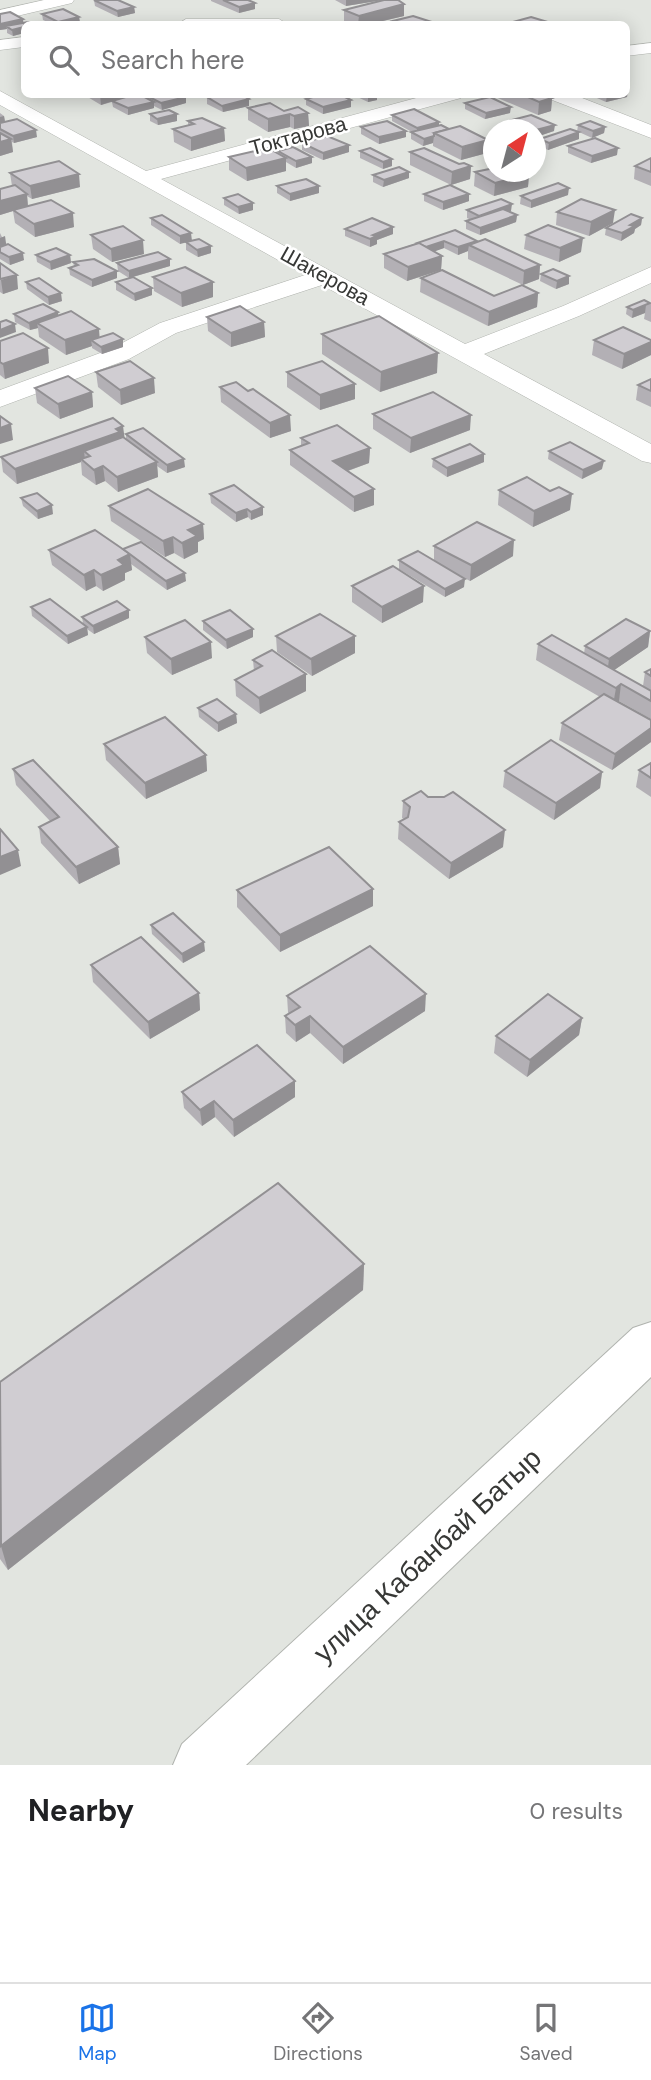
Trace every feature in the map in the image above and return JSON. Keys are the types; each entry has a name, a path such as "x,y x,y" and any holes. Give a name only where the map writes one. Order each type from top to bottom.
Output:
{"main road":[{"name":"улица Кабанбай Батыр","path":"203,1765 651,1343"}],"street":[{"path":"10,9 66,0"},
{"path":"0,45 21,42"},
{"path":"630,51 651,48"},
{"name":"Шакерова","path":"0,97 651,455"},
{"name":"Токтарова","path":"143,178 439,98"},
{"path":"564,98 651,132"},
{"path":"464,353 571,311 651,274"},
{"path":"0,399 120,354 168,328 326,276"}],"building":[{"path":"94,0 118,0 134,7 117,11"},
{"path":"223,0 248,0 255,3 239,7"},
{"path":"384,0 398,0 404,4 359,16 344,10"},
{"path":"63,9 79,17 56,21 42,14"},
{"path":"10,12 23,19 0,24 0,14"},
{"path":"413,16 429,21 393,21"},
{"path":"531,17 544,21 517,21"},
{"path":"21,23 21,28 12,30 6,26"},
{"path":"146,98 154,102 128,108 112,101"},
{"path":"151,98 182,98 161,103"},
{"path":"209,98 249,99 222,106"},
{"path":"347,98 351,100 323,107 306,99"},
{"path":"492,98 511,107 486,113 465,103"},
{"path":"530,98 552,98 539,102"},
{"path":"270,103 284,111 298,107 308,113 268,119 248,108"},
{"path":"414,109 439,122 417,128 392,115"},
{"path":"169,110 177,114 157,119 150,114"},
{"path":"531,115 541,119 516,119"},
{"path":"202,118 224,128 191,138 173,129 194,124 188,121"},
{"path":"17,119 36,130 13,136 0,129 0,123"},
{"path":"387,121 406,131 379,137 361,127"},
{"path":"590,121 605,127 593,131 578,125"},
{"path":"441,125 449,129 424,139 411,132"},
{"path":"460,126 483,138 483,141 462,147 434,133"},
{"path":"570,129 579,132 549,143 546,137"},
{"path":"0,133 11,139 0,142"},
{"path":"327,136 349,145 323,153 302,143"},
{"path":"595,138 618,148 592,156 568,146"},
{"path":"293,147 312,157 296,161 278,151"},
{"path":"268,148 286,158 246,168 229,157"},
{"path":"370,148 392,159 383,162 360,151"},
{"path":"424,148 459,164 471,166 452,172 410,152"},
{"path":"651,158 651,172 635,166"},
{"path":"59,161 79,174 30,186 10,173"},
{"path":"399,167 409,172 384,180 373,175"},
{"path":"306,179 319,186 290,194 277,186"},
{"path":"558,183 569,188 531,201 521,196"},
{"path":"15,185 27,194 0,201 0,189"},
{"path":"450,185 469,194 443,202 424,194"},
{"path":"238,194 253,203 238,207 224,198"},
{"path":"501,199 512,204 479,216 467,210"},
{"path":"581,199 615,210 591,222 557,212"},
{"path":"51,200 73,213 34,224 13,210"},
{"path":"503,209 517,215 480,228 466,221"},
{"path":"631,214 642,218 630,225 635,226 622,233 606,228"},
{"path":"162,215 191,233 180,236 151,218"},
{"path":"372,218 393,227 373,235 377,236 370,239 345,229"},
{"path":"548,225 583,238 560,248 526,235"},
{"path":"123,226 143,240 111,249 91,235"},
{"path":"455,230 477,241 458,247 444,241 426,247 417,243"},
{"path":"199,239 211,246 197,250 186,242"},
{"path":"485,239 540,265 524,271 469,245"},
{"path":"419,243 442,256 408,267 384,254"},
{"path":"8,244 23,253 9,257 0,252 0,247"},
{"path":"56,248 70,255 50,262 36,255"},
{"path":"158,252 170,259 129,271 117,263"},
{"path":"94,259 117,271 92,280 69,268 78,265 73,262"},
{"path":"0,263 17,275 0,279"},
{"path":"185,267 213,282 181,293 153,277"},
{"path":"553,269 569,276 557,281 541,274"},
{"path":"442,270 494,296 522,285 538,293 489,312 421,278"},
{"path":"133,277 152,288 134,294 116,282"},
{"path":"39,278 61,293 48,297 26,282"},
{"path":"644,300 650,303 633,310 627,307"},
{"path":"43,304 58,312 29,323 14,314"},
{"path":"240,306 264,322 231,333 207,317"},
{"path":"71,311 99,329 65,340 37,323"},
{"path":"379,316 438,353 381,372 322,334"},
{"path":"6,320 15,324 0,330 0,322"},
{"path":"623,327 651,342 624,354 594,340"},
{"path":"23,333 48,348 3,364 0,362 0,341"},
{"path":"113,333 123,339 101,347 91,340"},
{"path":"130,361 154,378 120,390 96,372"},
{"path":"322,361 355,384 320,395 287,372"},
{"path":"68,376 92,392 58,404 35,388"},
{"path":"651,379 651,391 638,385"},
{"path":"236,382 248,391 253,389 290,415 270,423 220,387"},
{"path":"433,392 471,415 411,438 373,414"},
{"path":"0,416 11,424 0,428"},
{"path":"113,418 123,426 116,429 120,432 15,469 1,457"},
{"path":"337,425 370,448 333,461 374,489 354,497 290,450 309,443 301,438"},
{"path":"143,428 184,459 167,465 126,434"},
{"path":"123,437 157,462 117,477 103,466 94,470 81,459 90,456 84,451"},
{"path":"570,442 604,461 583,470 549,451"},
{"path":"470,444 484,454 447,468 433,459"},
{"path":"527,477 550,491 559,487 572,494 534,511 499,490"},
{"path":"234,485 263,507 251,512 247,509 236,513 210,494"},
{"path":"148,489 203,524 188,530 197,536 182,543 173,537 163,541 109,506"},
{"path":"37,493 52,505 37,511 21,498"},
{"path":"477,522 514,540 471,565 434,546"},
{"path":"95,530 130,554 118,560 124,565 101,575 94,570 84,575 49,550"},
{"path":"141,542 185,573 166,581 123,549"},
{"path":"418,551 465,579 445,589 399,560"},
{"path":"393,566 424,586 382,607 352,586"},
{"path":"50,599 87,627 67,636 31,607"},
{"path":"117,601 129,610 93,626 82,617"},
{"path":"230,610 253,629 226,640 203,621"},
{"path":"320,614 355,636 311,659 276,636"},
{"path":"626,619 650,631 609,659 585,646"},
{"path":"185,620 211,642 171,659 145,637"},
{"path":"552,635 651,691 651,701 621,684 616,688 538,644"},
{"path":"272,650 306,674 259,698 235,680 262,666 253,660"},
{"path":"604,694 651,720 651,728 615,754 562,723"},
{"path":"217,699 236,714 218,723 198,708"},
{"path":"165,717 206,755 145,783 104,744"},
{"path":"551,740 602,772 556,803 505,771"},
{"path":"33,760 118,847 76,867 39,827 59,817 13,769"},
{"path":"651,763 651,778 639,770"},
{"path":"421,791 428,797 444,797 453,792 505,830 451,863 399,822 408,817 410,807 403,801"},
{"path":"0,829 18,850 0,857"},
{"path":"329,847 373,889 280,935 237,890"},
{"path":"173,913 204,942 182,954 151,925"},
{"path":"141,937 199,993 148,1022 91,965"},
{"path":"370,946 426,994 343,1047 310,1016 295,1025 285,1016 300,1007 287,996"},
{"path":"548,994 582,1018 530,1060 496,1036"},
{"path":"257,1045 295,1081 233,1120 214,1101 200,1110 182,1092"},
{"path":"278,1183 364,1264 1,1546 0,1382"}]}
